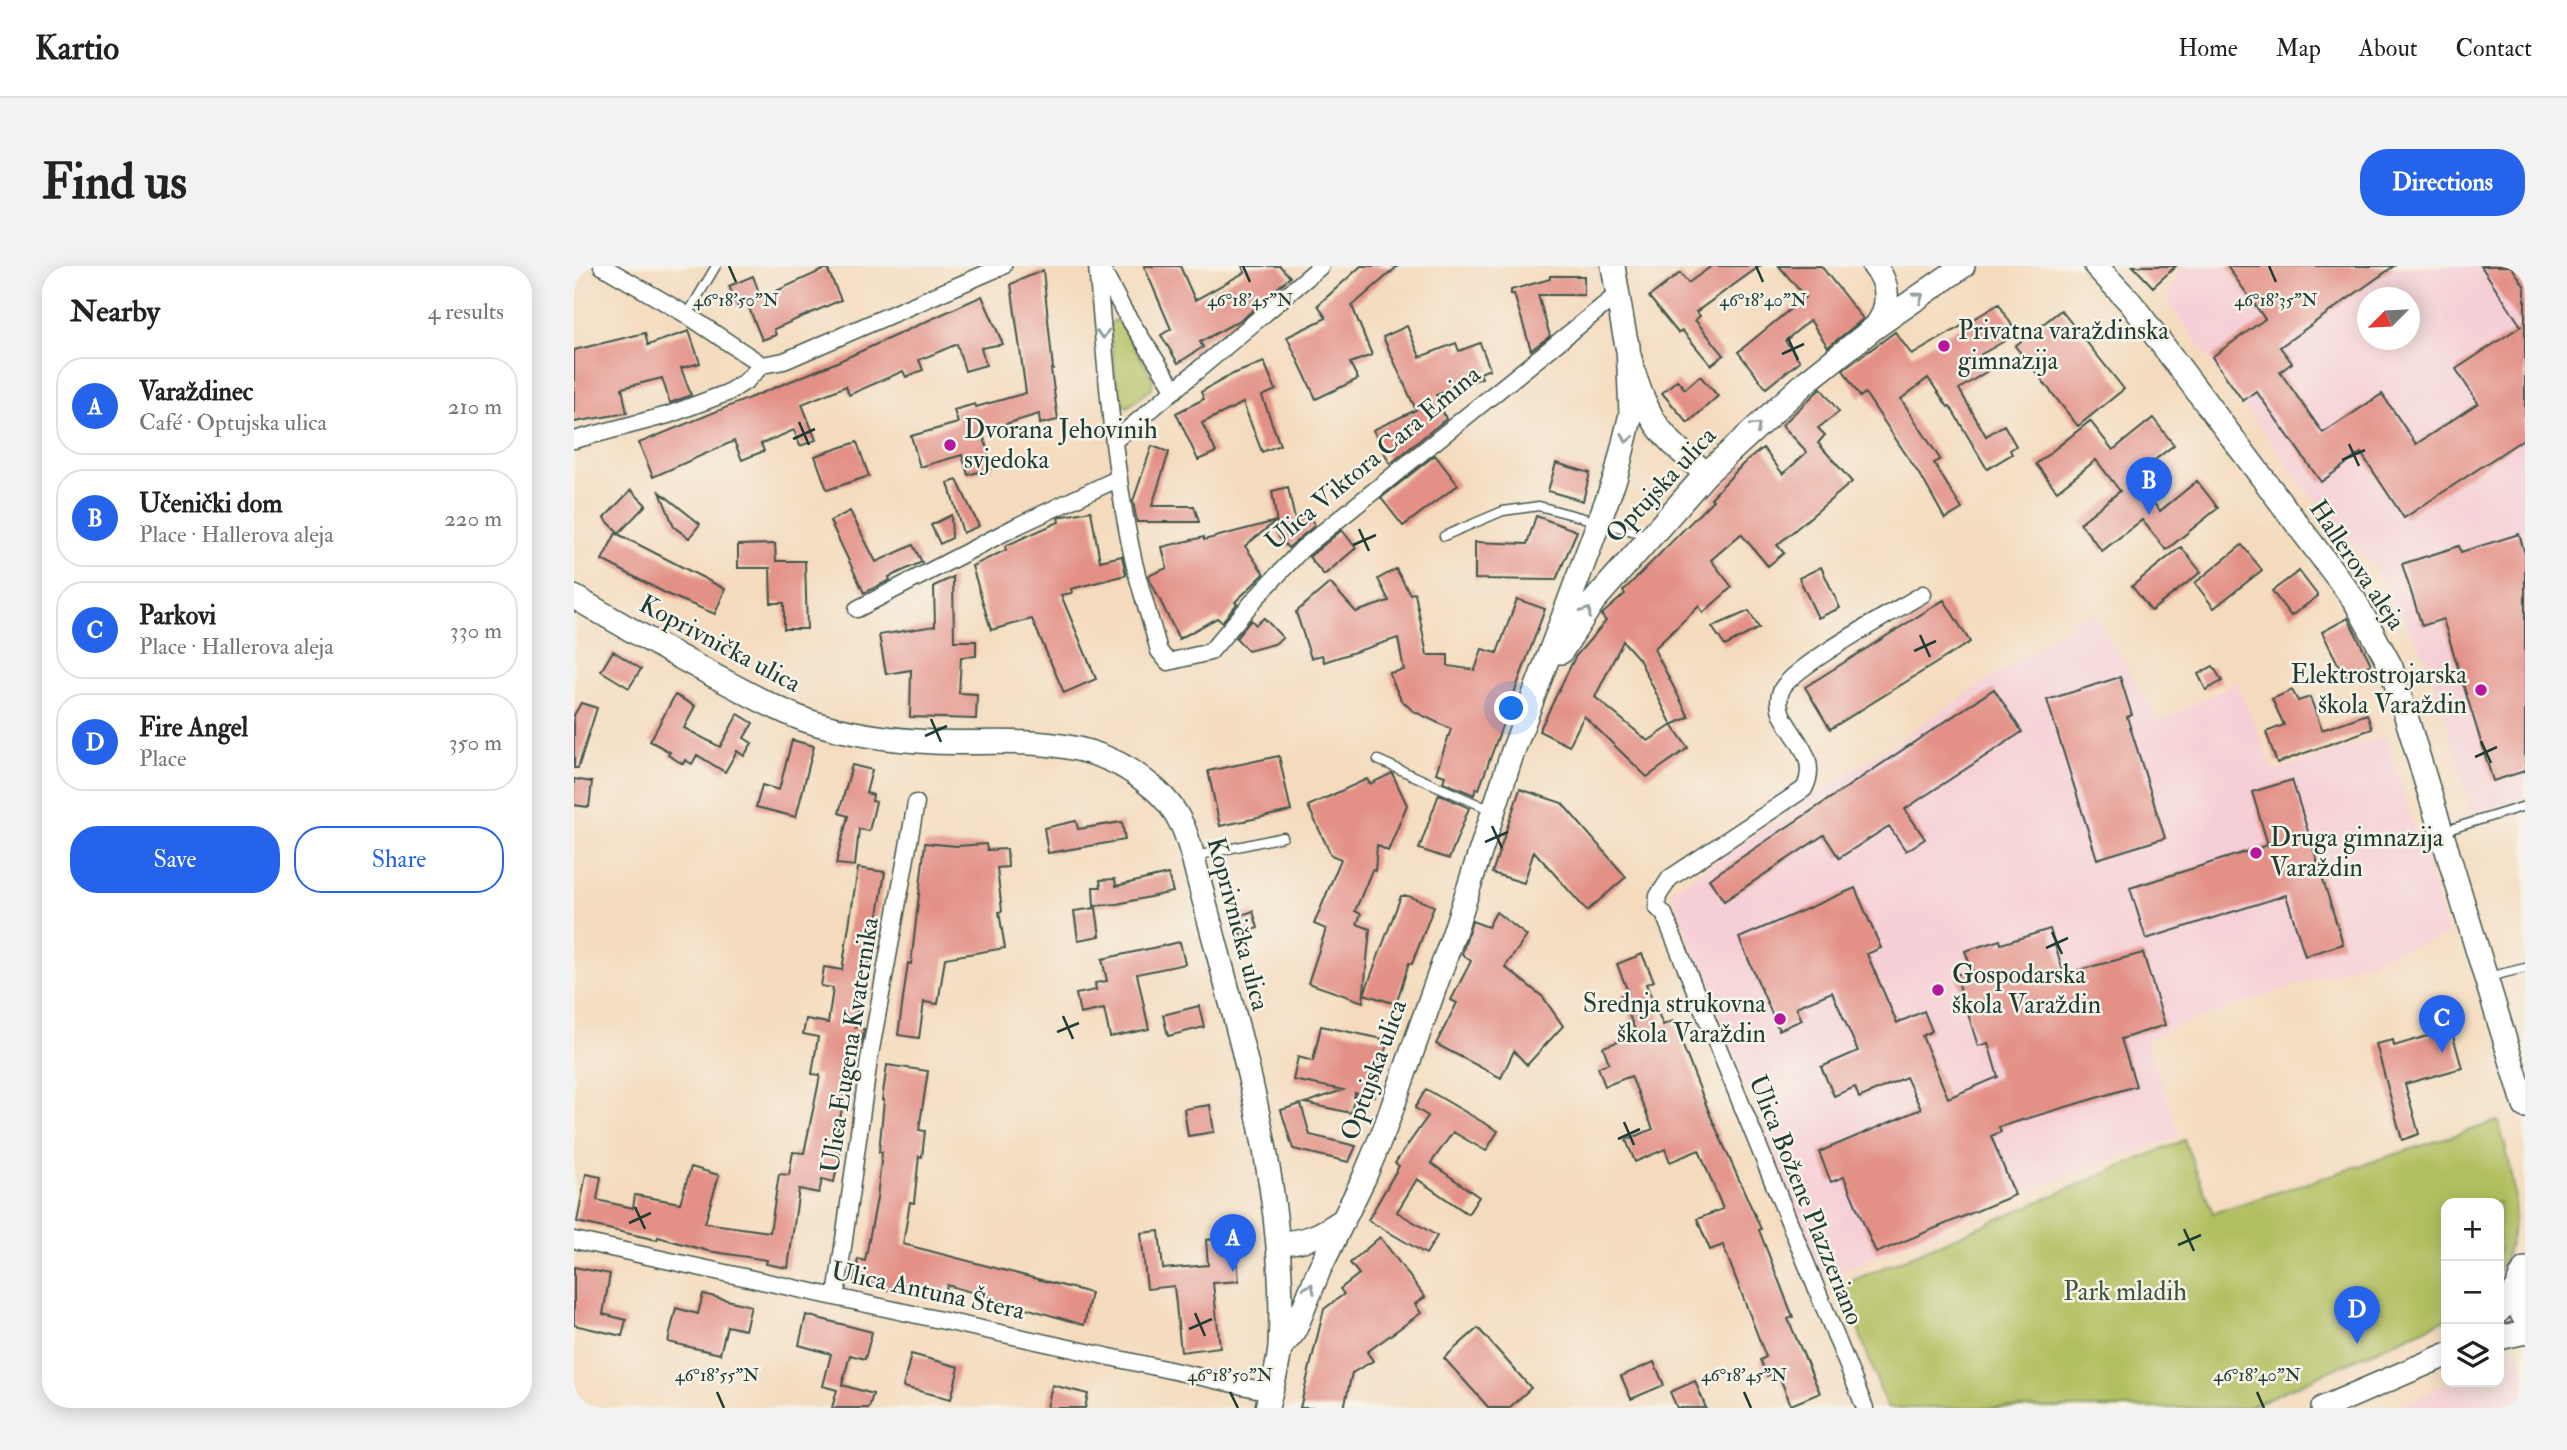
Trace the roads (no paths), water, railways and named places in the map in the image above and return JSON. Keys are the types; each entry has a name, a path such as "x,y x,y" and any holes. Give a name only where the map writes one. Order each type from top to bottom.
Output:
{"main road":[{"path":"1613,266 1638,387 1653,419 1664,434 1706,474"},
{"path":"1874,266 1885,284 1887,295 1886,307 1874,328"},
{"name":"Optujska ulica","path":"1527,712 1568,639 1593,602 1706,474 1807,381 1874,328 1963,266"},
{"name":"Hallerova aleja","path":"2096,266 2131,303 2355,601 2391,667 2525,1106"},
{"name":"Optujska ulica","path":"1280,1348 1294,1332 1319,1270 1385,1128 1454,933 1527,712 1619,465 1631,414 1628,346"},
{"name":"Koprivnička ulica","path":"574,597 663,650 774,707 806,720 894,739 1045,744 1099,753 1129,769 1157,791 1183,826 1194,857 1252,1094 1278,1243"},
{"path":"1269,1400 1280,1348 1278,1243 1303,1241 1318,1236 1345,1218"},
{"path":"2504,1304 2521,1279"},
{"path":"2521,1279 2517,1302 2525,1319"},
{"path":"2504,1337 2525,1332"},
{"path":"2323,1408 2441,1355"}],"street":[{"path":"602,266 687,315 762,365"},
{"path":"574,440 668,415 727,393 746,381 762,365 784,361 1003,266"},
{"path":"1098,266 1175,390"},
{"path":"857,610 1017,526 1119,478 1098,266"},
{"path":"1114,441 1321,266"},
{"name":"Ulica Viktora Cara Emina","path":"1119,478 1134,559 1159,651 1168,662 1210,652 1302,549 1618,294"},
{"name":"Ulica Božene Plazzeriano","path":"1865,1408 1664,914 1657,907 1658,895 1670,878 1804,789 1810,778 1810,761 1779,708 1781,690 1800,670 1923,594"},
{"name":"Ulica Eugena Kvaternika","path":"836,1297 869,1060 916,803"},
{"name":"Ulica Antuna Štera","path":"574,1240 836,1297 1269,1400"}],"lane":[{"path":"687,315 716,266"},
{"path":"1444,536 1503,511 1539,506 1650,536"},
{"path":"1378,760 1493,811"},
{"path":"2442,831 2525,806"},
{"path":"1194,857 1283,837"},
{"path":"2485,977 2525,968"}],"place":[{"name":"Privatna varaždinska gimnazija","path":"1944,346"},
{"name":"Dvorana Jehovinih svjedoka","path":"950,445"},
{"name":"Učenički dom","path":"2149,515"},
{"name":"Elektrostrojarska škola Varaždin","path":"2481,690"},
{"name":"Druga gimnazija Varaždin","path":"2256,853"},
{"name":"Gospodarska škola Varaždin","path":"1938,990"},
{"name":"Srednja strukovna škola Varaždin","path":"1780,1019"},
{"name":"Parkovi","path":"2442,1053"},
{"name":"Varaždinec","path":"1233,1272"},
{"name":"Fire Angel","path":"2357,1344"}],"park label":[{"name":"Park mladih","path":"2125,1292"}]}
